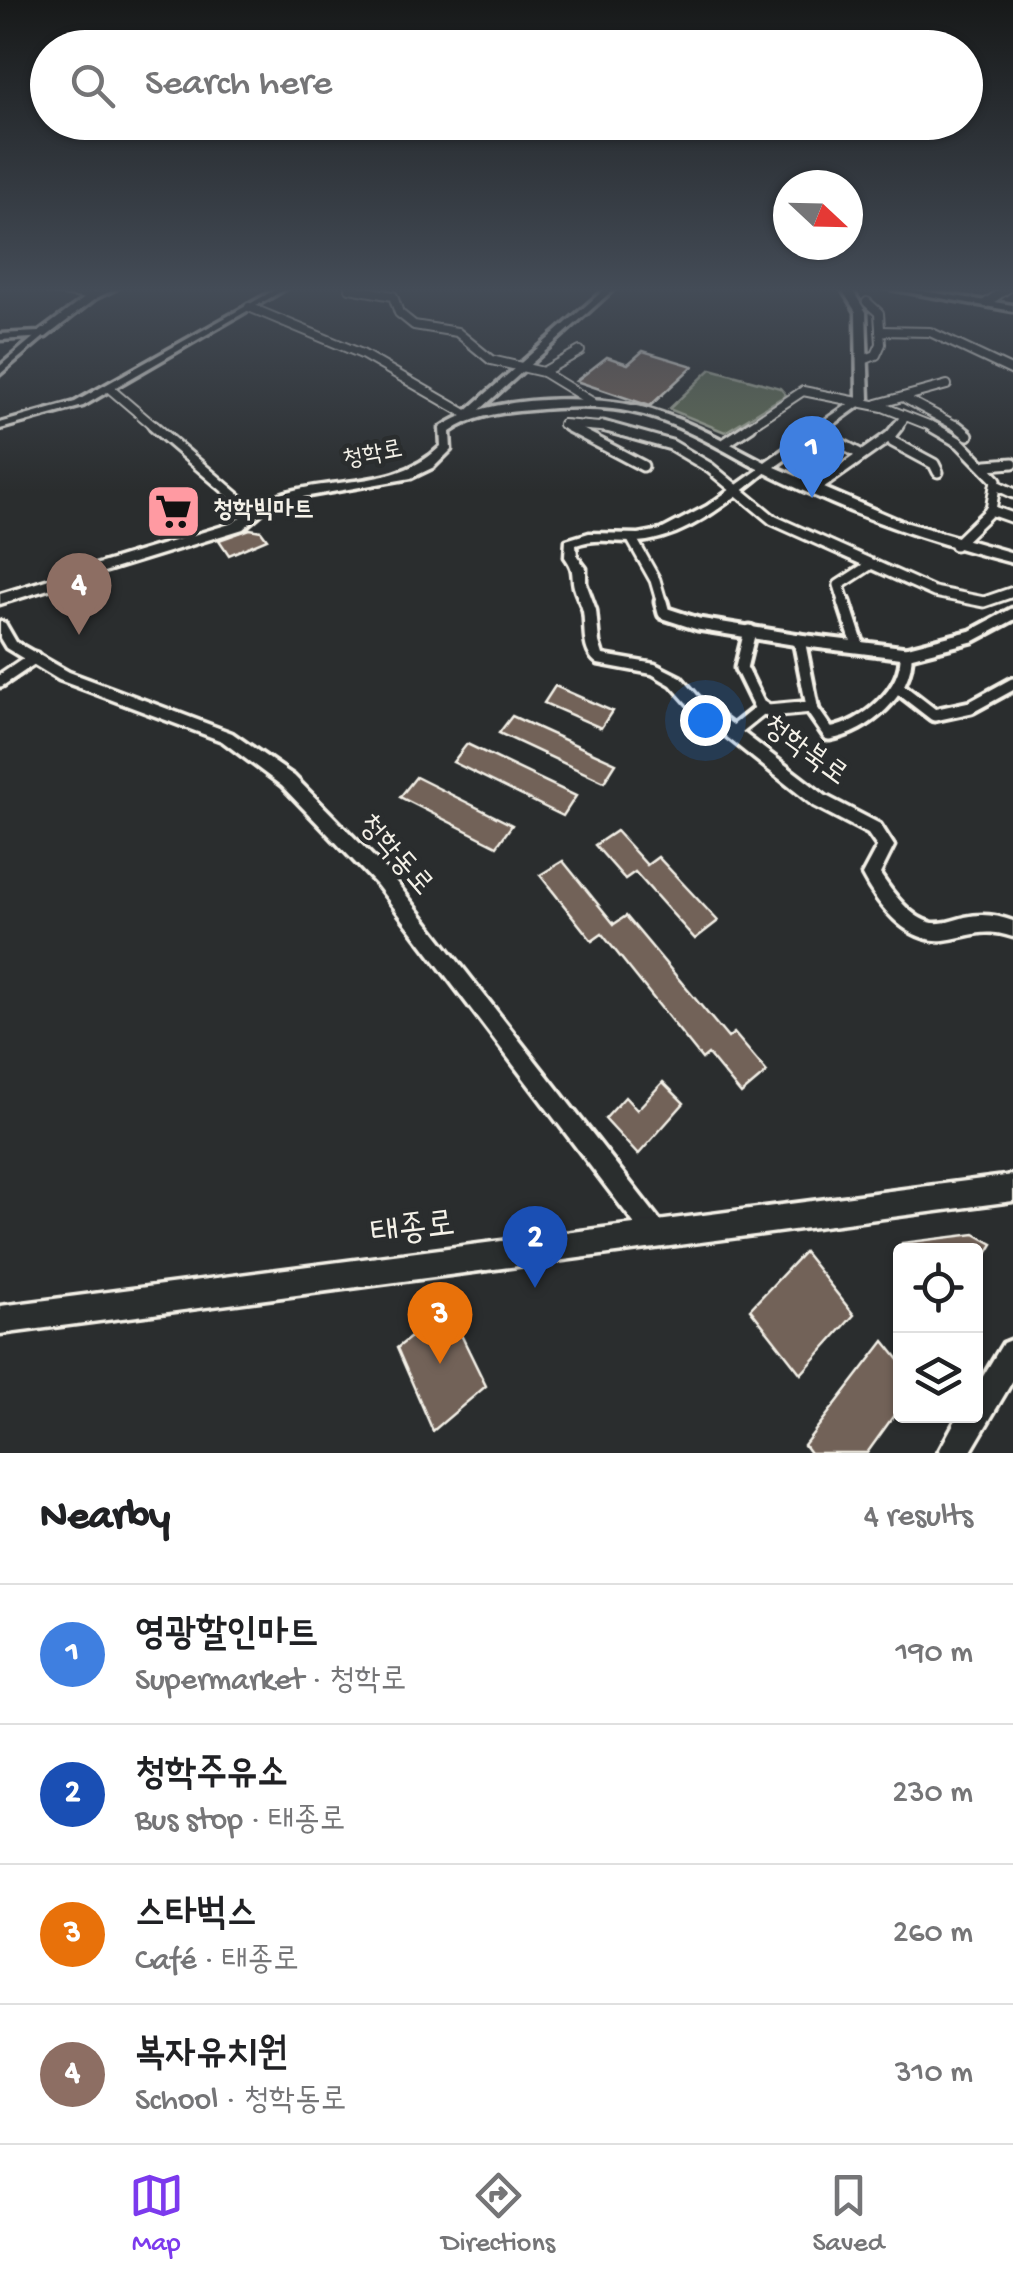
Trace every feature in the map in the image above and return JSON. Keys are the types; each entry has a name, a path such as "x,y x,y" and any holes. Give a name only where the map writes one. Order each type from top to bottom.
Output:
{"main road":[{"path":"863,398 866,356"},
{"name":"청학북로","path":"765,468 863,398"},
{"path":"468,415 592,402 644,411 724,443 765,468 904,528 1013,558"},
{"name":"청학로","path":"0,599 238,526 252,510 282,494 422,468 447,447 444,431 450,423 468,415"},
{"name":"태종로","path":"0,1320 1013,1188"},
{"path":"983,1402 1013,1353"},
{"path":"953,1453 970,1423"}],"street":[{"path":"0,426 78,404 165,356"},
{"path":"371,356 468,415 533,356"},
{"path":"487,356 543,372 592,402"},
{"path":"543,372 572,356"},
{"path":"866,359 876,356"},
{"path":"981,356 1013,371"},
{"path":"877,404 947,386"},
{"path":"109,388 252,510"},
{"path":"724,443 803,391 863,398 877,404 973,450 987,465 996,485 990,510 955,545"},
{"path":"906,399 947,418 968,435"},
{"path":"822,484 890,436 905,417"},
{"path":"643,466 564,424 596,424 651,436 710,468 773,520 870,565 962,600 984,602 1013,592"},
{"path":"817,431 862,455"},
{"path":"890,436 938,472"},
{"path":"987,465 1013,463"},
{"name":"청학북로","path":"765,468 684,525 632,539 581,538 570,543 570,557 580,568 577,586 591,615 588,636 598,659 655,669 820,801 874,829 886,846 871,875 882,896 927,931 942,932 972,921 992,920 1013,929"},
{"path":"996,485 1013,493"},
{"path":"990,510 1013,518"},
{"path":"632,539 654,580 664,614 689,622 906,652 972,636 1013,614"},
{"path":"858,646 839,585 870,565"},
{"name":"청학동로","path":"0,626 10,645 34,658 122,701 227,738 288,781 382,879 656,1235"},
{"path":"750,631 741,668 763,708"},
{"path":"799,640 812,708 828,733 838,735 851,730 899,688 906,652"},
{"path":"0,681 34,658"},
{"path":"899,688 934,715 971,707 1013,684"},
{"path":"732,733 763,708 812,708"}],"green space":[{"path":"711,369 780,388 786,395 725,432 669,409"}],"building":[{"path":"637,356 659,356 693,366 650,406 576,381 607,357 628,364"},
{"path":"250,529 261,531 267,539 229,555 219,540"},
{"path":"555,686 612,711 601,728 544,703"},
{"path":"512,716 616,763 604,782 499,733"},
{"path":"467,744 576,796 563,816 453,762"},
{"path":"416,777 512,825 497,846 400,797"},
{"path":"616,831 647,865 658,857 718,921 695,939 635,872 625,879 595,845"},
{"path":"563,861 614,924 626,916 728,1038 734,1033 767,1072 741,1094 708,1054 702,1059 602,934 592,941 540,875"},
{"path":"663,1082 684,1103 638,1155 605,1119 625,1097 637,1110"},
{"path":"975,1234 993,1244 983,1260 983,1243 902,1243"},
{"path":"804,1252 854,1315 801,1374 750,1309"},
{"path":"448,1308 486,1386 433,1431 397,1348"},
{"path":"884,1341 893,1352 893,1417 867,1453 810,1453 804,1445"}],"place":[{"name":"영광할인마트","path":"812,498"},
{"name":"청학빅마트","path":"174,511"},
{"name":"복자유치원","path":"79,635"},
{"name":"청학주유소","path":"535,1288"},
{"name":"스타벅스","path":"440,1364"}]}
